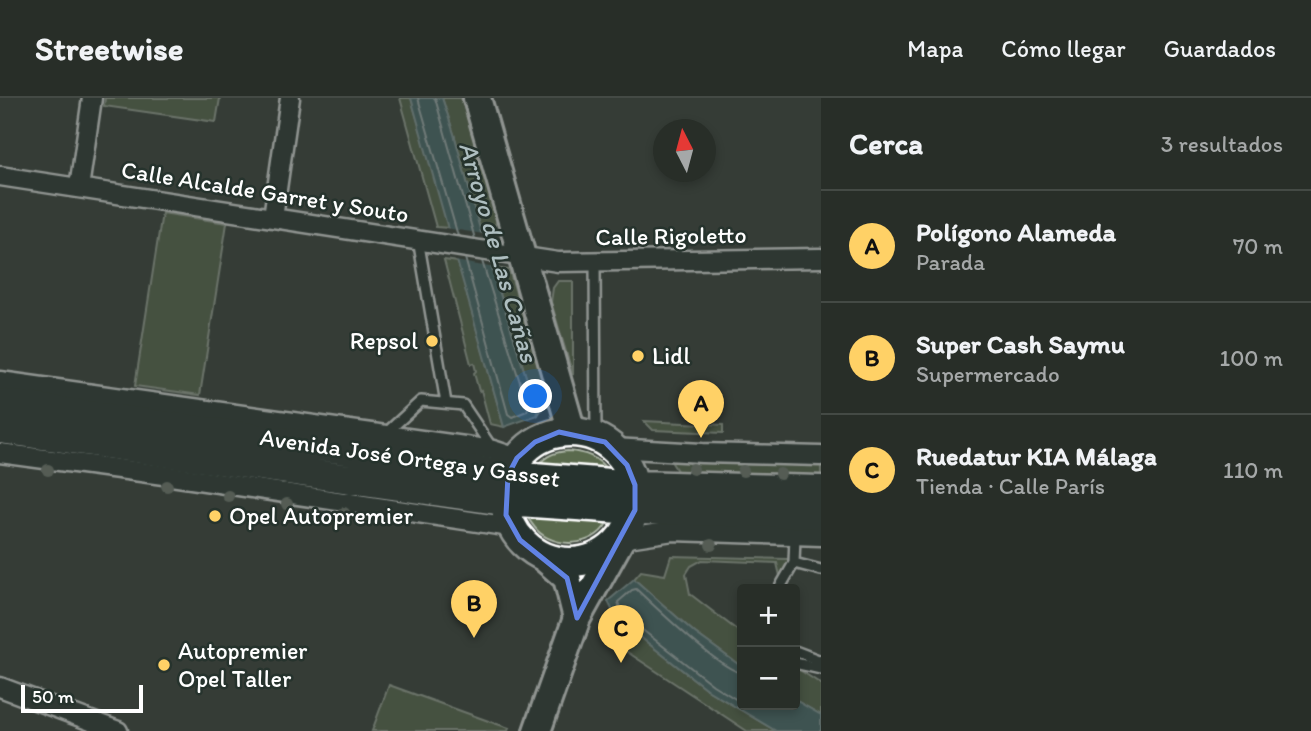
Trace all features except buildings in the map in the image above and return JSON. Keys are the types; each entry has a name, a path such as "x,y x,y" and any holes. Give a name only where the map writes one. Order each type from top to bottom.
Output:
{"main road":[{"path":"477,98 513,254 594,439 627,464 635,497 621,539 578,618 537,731"},
{"name":"Avenida José Ortega y Gasset","path":"0,404 325,447 507,482"},
{"name":"Avenida José Ortega y Gasset","path":"0,429 635,497 821,514"},
{"path":"578,618 567,578 520,540 507,482 525,449 547,436 594,439"},
{"name":"Avenida José Ortega y Gasset","path":"635,497 821,490"},
{"path":"543,557 571,563 599,556 621,539"}],"street":[{"path":"79,188 92,98"},
{"path":"273,217 290,98"},
{"name":"Calle Alcalde Garret y Souto","path":"0,176 513,254"},
{"name":"Calle Rigoletto","path":"513,254 558,262 821,258"},
{"name":"Avenida José Ortega y Gasset","path":"0,381 383,436 507,482"},
{"path":"594,439 702,453 821,456"},
{"name":"Avenida José Ortega y Gasset","path":"0,453 171,476 507,482"},
{"path":"621,539 673,531 821,536"},
{"path":"0,687 118,731"}],"lane":[{"path":"418,239 446,403"},
{"path":"594,439 595,261"},
{"path":"383,436 421,401 463,405 507,482"},
{"path":"782,584 794,564 795,536"},
{"path":"794,564 821,570"},
{"path":"800,653 821,661"},
{"path":"800,664 821,669"}],"highlighted area":[{"path":"559,432 605,442 627,465 635,485 635,510 577,618 567,578 520,540 506,515 508,475 517,458 535,442"}],"green space":[{"path":"105,98 220,98 216,122 104,106"},
{"path":"400,98 411,98 449,228 436,227"},
{"path":"442,98 461,98 498,217 492,234 481,233"},
{"path":"162,213 227,223 200,395 135,386"},
{"path":"444,260 458,262 504,427 490,424"},
{"path":"492,268 509,270 545,387 547,401 538,415"},
{"path":"558,281 573,281 573,375 551,302 553,288"},
{"path":"644,421 723,425 723,433 653,430"},
{"path":"568,451 591,456 608,471 538,465 552,455"},
{"path":"669,458 821,465 821,483 681,477"},
{"path":"526,515 609,519 597,535 568,543 558,542 540,533"},
{"path":"671,556 788,559 780,576 777,563 702,560 691,566 686,574 690,594 737,630 737,663 695,633 634,579 641,571 665,575"},
{"path":"616,618 709,691 776,731 747,731 606,638"},
{"path":"800,670 821,684 821,715 800,703"},
{"path":"389,685 509,728 508,731 372,731"}],"water":[{"path":"411,98 442,98 538,415 504,427"},
{"path":"634,579 695,633 737,663 737,708 709,691 616,618 608,601"},
{"path":"800,703 821,715 821,731 776,731 741,710 800,710"}],"pier":[{"path":"445,228 484,234 495,268 455,261"}],"place":[{"name":"Repsol","path":"432,341"},
{"name":"Lidl","path":"638,356"},
{"name":"Polígono Alameda","path":"701,438"},
{"name":"Opel Autopremier","path":"215,516"},
{"name":"Super Cash Saymu","path":"474,638"},
{"name":"Ruedatur KIA Málaga","path":"621,663"},
{"name":"Autopremier Opel Taller","path":"164,665"}],"water label":[{"name":"Arroyo de Las Cañas","path":"499,252"}]}
